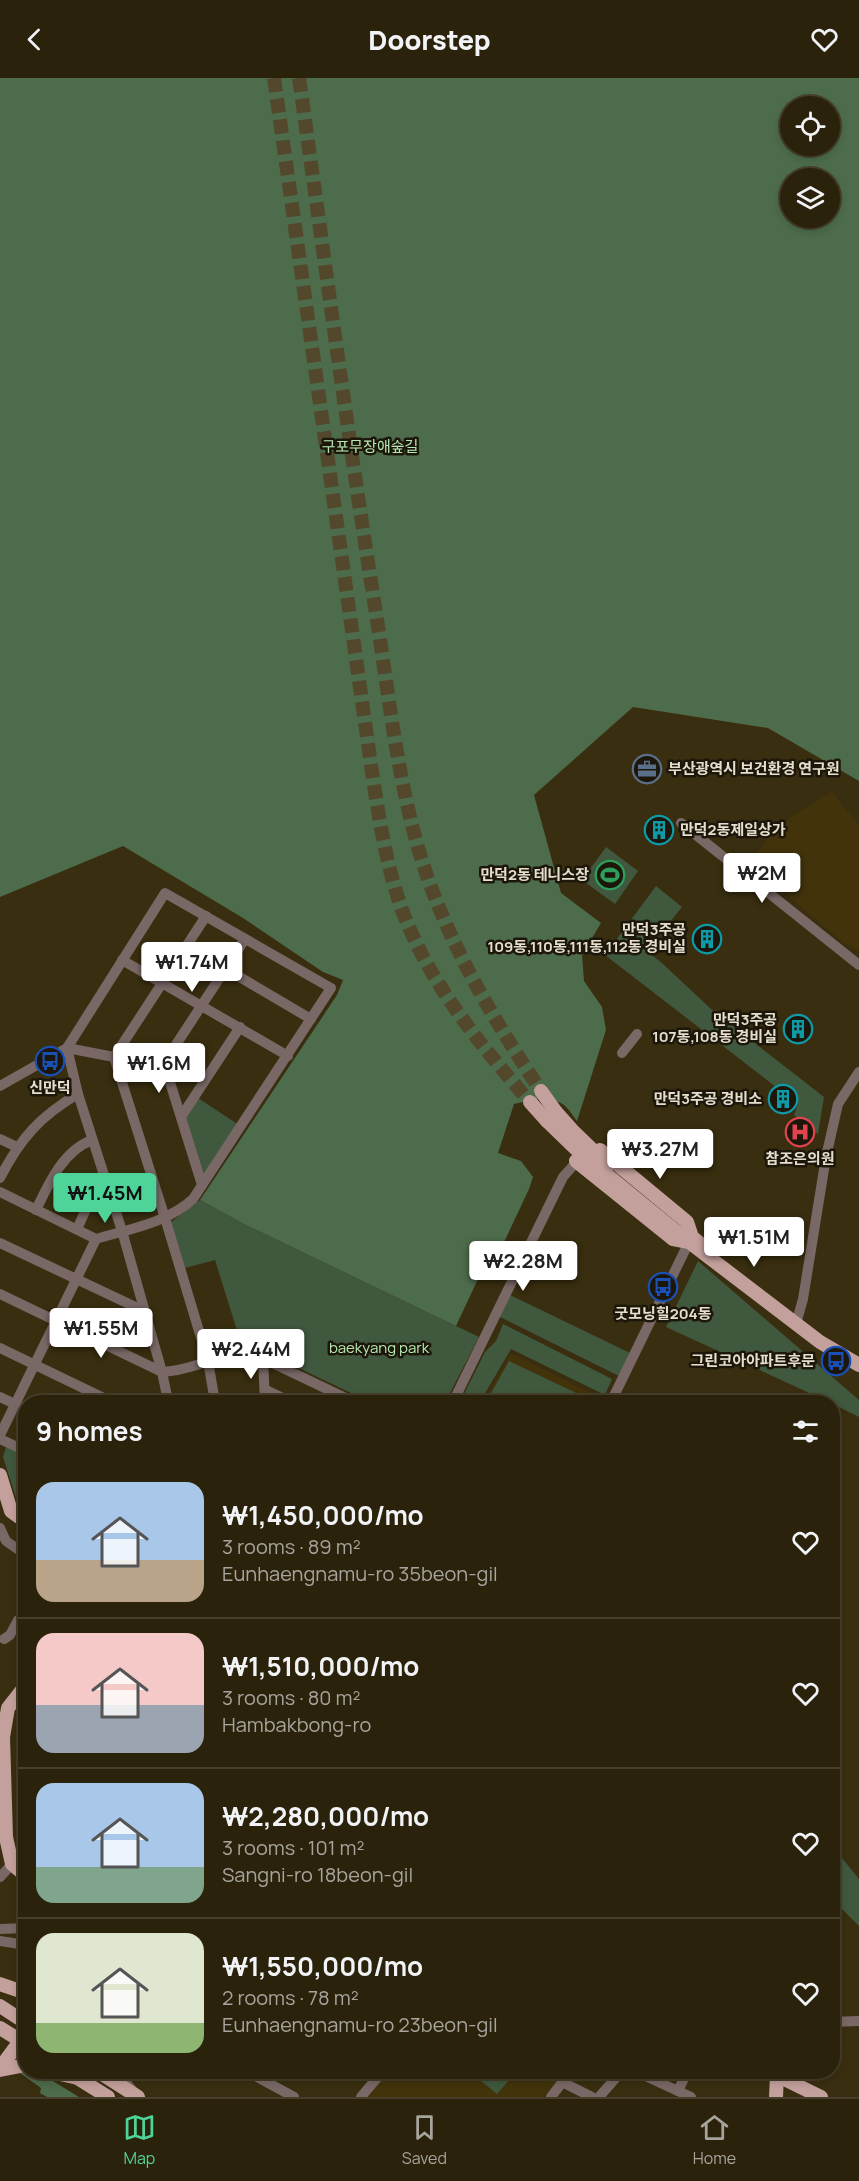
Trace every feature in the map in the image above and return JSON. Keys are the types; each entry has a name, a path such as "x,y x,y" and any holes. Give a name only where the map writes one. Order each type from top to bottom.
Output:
{"main road":[{"path":"541,1091 551,1117"},
{"path":"530,1102 551,1117 579,1152 796,1324 820,1342 859,1365"},
{"path":"595,1145 687,1222 690,1239"},
{"path":"576,1161 673,1239 690,1239"},
{"path":"0,1475 11,1511 18,1516"},
{"path":"6,1865 3,1841 2,1770 4,1706 18,1693"},
{"path":"0,1984 18,1991"},
{"path":"0,2000 18,2000"},
{"path":"0,2006 18,2018"},
{"path":"0,2028 18,2036"},
{"path":"0,2069 18,2046"},
{"path":"0,2069 18,2066"},
{"path":"80,2079 108,2097"},
{"path":"110,2079 137,2096"},
{"path":"775,2079 776,2097"},
{"path":"786,2079 821,2097"}],"street":[{"path":"681,823 859,965"},
{"path":"0,1086 67,1048 165,893 331,988 193,1199 185,1207 165,1218 96,1239 0,1192"},
{"path":"114,1057 206,916"},
{"path":"164,1063 245,939"},
{"path":"122,960 288,1056"},
{"path":"226,969 311,1019"},
{"path":"182,1117 240,1027"},
{"path":"622,1053 637,1034"},
{"path":"67,1048 164,1063"},
{"path":"67,1048 78,1094 122,1231 162,1372 166,1395"},
{"path":"114,1057 208,1361 214,1395"},
{"path":"164,1063 202,1185"},
{"path":"796,1324 806,1282 826,1157 838,1104 859,1072"},
{"path":"0,1178 27,1133 45,1116 78,1094"},
{"path":"0,1139 17,1148"},
{"path":"36,1210 52,1177 66,1159 74,1150 92,1140"},
{"path":"456,1395 558,1186 576,1161 595,1145"},
{"path":"77,1229 92,1197 99,1189 107,1186"},
{"path":"19,1395 96,1239"},
{"path":"614,1395 626,1362 690,1239"},
{"path":"0,1243 144,1311"},
{"path":"0,1294 162,1372 175,1371 208,1361 241,1348 340,1395"},
{"path":"0,1348 97,1395"},
{"path":"263,1358 266,1395"},
{"path":"266,1390 276,1395"},
{"path":"0,1397 18,1405"},
{"path":"18,1398 0,1437 18,1447"},
{"path":"0,1528 6,1541 18,1549"},
{"path":"4,1639 10,1635 18,1620"},
{"path":"0,1877 6,1865"},
{"path":"0,1929 18,1928"},
{"path":"0,1941 18,1944"},
{"path":"840,2022 859,2021"},
{"path":"123,2079 137,2096"},
{"path":"261,2079 294,2097"},
{"path":"361,2097 376,2079"},
{"path":"551,2097 564,2079"},
{"path":"599,2097 615,2079"},
{"path":"652,2079 691,2097"},
{"path":"678,2091 684,2079"},
{"path":"562,2082 592,2097"}],"shaded area":[{"path":"832,792 859,825 859,951 844,943 753,867 756,854 776,829 789,818"},
{"path":"511,1353 595,1395 487,1395"},
{"path":"382,2079 558,2079 544,2097 368,2097"}],"green space":[{"name":"구포무장애숲길","path":"0,78 859,78 859,781 768,728 633,707 534,795 561,893 601,923 582,955 584,981 602,1007 606,1030 577,1121 564,1105 552,1100 533,1100 514,1104 498,1153 521,1161 533,1177 490,1272 477,1281 456,1326 242,1223 200,1200 337,995 343,980 323,972 243,918 123,846 0,897"},
{"name":"만덕2동 테니스장","path":"606,847 638,871 615,904 582,880"},
{"path":"656,886 682,907 667,926 661,922 642,947 711,1009 824,1097 818,1134 794,1115 798,1104 605,955"},
{"path":"198,1098 239,1125 205,1175 201,1172 185,1120"},
{"name":"baekyang park","path":"200,1200 242,1223 479,1337 448,1395 355,1395 240,1340 215,1260 185,1268 171,1222"},
{"path":"698,1261 859,1400 859,1417 840,1408 840,1395 814,1395 666,1327"},
{"path":"506,1293 630,1353 619,1376 496,1315"},
{"path":"503,1324 612,1379 605,1395 511,1349 484,1395 464,1395 485,1352 496,1341"},
{"path":"509,1361 580,1395 490,1395"},
{"path":"6,1447 18,1451 18,1504 3,1457"},
{"path":"840,1856 859,1879 859,1926 840,1907"},
{"path":"28,2079 49,2079 79,2097 47,2097 40,2093 41,2088"},
{"path":"479,2079 510,2079 497,2094"}],"tunnel":[{"path":"274,78 372,772 387,858 401,907 425,961 456,1010 530,1102"},
{"path":"299,78 393,730 411,821 430,883 456,945 487,1005 541,1091"}],"place":[{"name":"부산광역시 보건환경 연구원","path":"647,769"},
{"name":"만덕2동제일상가","path":"659,830"},
{"name":"만덕2동 테니스장","path":"610,875"},
{"name":"만덕3주공 109동,110동,111동,112동 경비실","path":"707,939"},
{"name":"만덕3주공 107동,108동 경비실","path":"798,1029"},
{"name":"신만덕","path":"50,1061"},
{"name":"만덕3주공 경비소","path":"783,1099"},
{"name":"참조은의원","path":"800,1132"},
{"name":"굿모닝힐204동","path":"663,1287"},
{"name":"그린코아아파트후문","path":"836,1361"}]}
